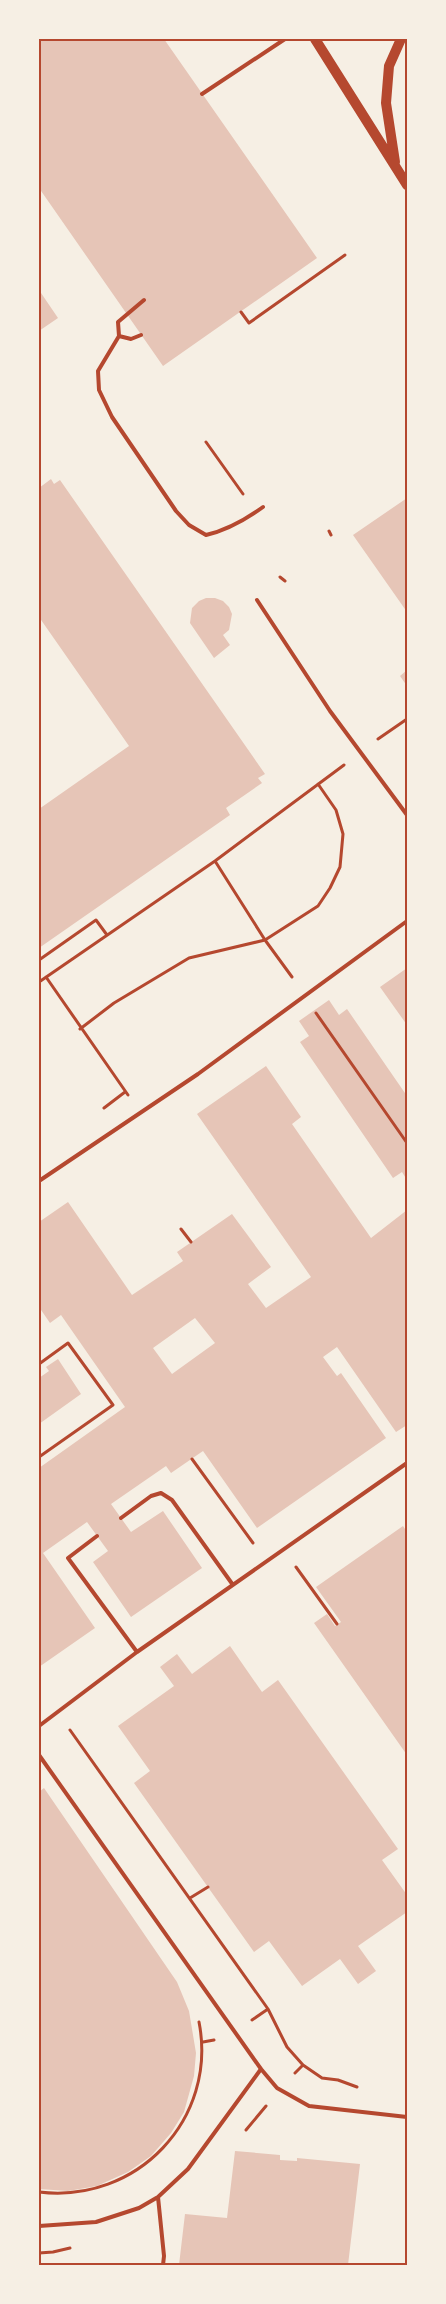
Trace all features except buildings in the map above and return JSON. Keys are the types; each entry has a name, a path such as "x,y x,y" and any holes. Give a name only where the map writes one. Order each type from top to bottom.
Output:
{"main road":[{"path":"315,39 407,186"},
{"path":"396,168 386,103 389,66 401,39"}],"lane":[{"path":"202,94 285,39"},
{"path":"144,300 118,322 119,336 98,371 99,390 112,417 176,511 189,525 206,535 220,532 240,523 263,508"},
{"path":"119,336 131,339 141,334"},
{"path":"257,600 330,711 407,815"},
{"path":"39,1181 198,1074 407,921"},
{"path":"39,1726 137,1652 407,1463"},
{"path":"121,1518 151,1496 160,1493 172,1500 233,1585"},
{"path":"97,1536 68,1558 137,1652"},
{"path":"39,1754 261,2069 277,2088 309,2106 407,2117"},
{"path":"39,2226 96,2222 139,2208 158,2196 188,2169 261,2069"},
{"path":"158,2196 164,2256 163,2265"}],"path":[{"path":"241,312 249,323 345,255"},
{"path":"206,442 246,498"},
{"path":"280,577 285,581"},
{"path":"378,739 407,719"},
{"path":"39,982 216,861 344,764"},
{"path":"80,1029 114,1003 189,958 265,940 318,906 330,888 340,866 343,834 336,810 318,784"},
{"path":"216,861 265,940 294,980"},
{"path":"39,960 96,920 107,935"},
{"path":"46,977 80,1029 129,1096"},
{"path":"314,1011 407,1143"},
{"path":"181,1229 191,1242"},
{"path":"39,1364 68,1343 113,1405 39,1457"},
{"path":"192,1459 266,1562"},
{"path":"294,1564 337,1624"},
{"path":"68,1728 268,2008 287,2046 303,2065 322,2078 338,2080 364,2090"},
{"path":"190,1898 208,1887"},
{"path":"39,2192 56,2194 77,2193 116,2182 153,2158 185,2119 202,2072 203,2042 198,2018"}]}
